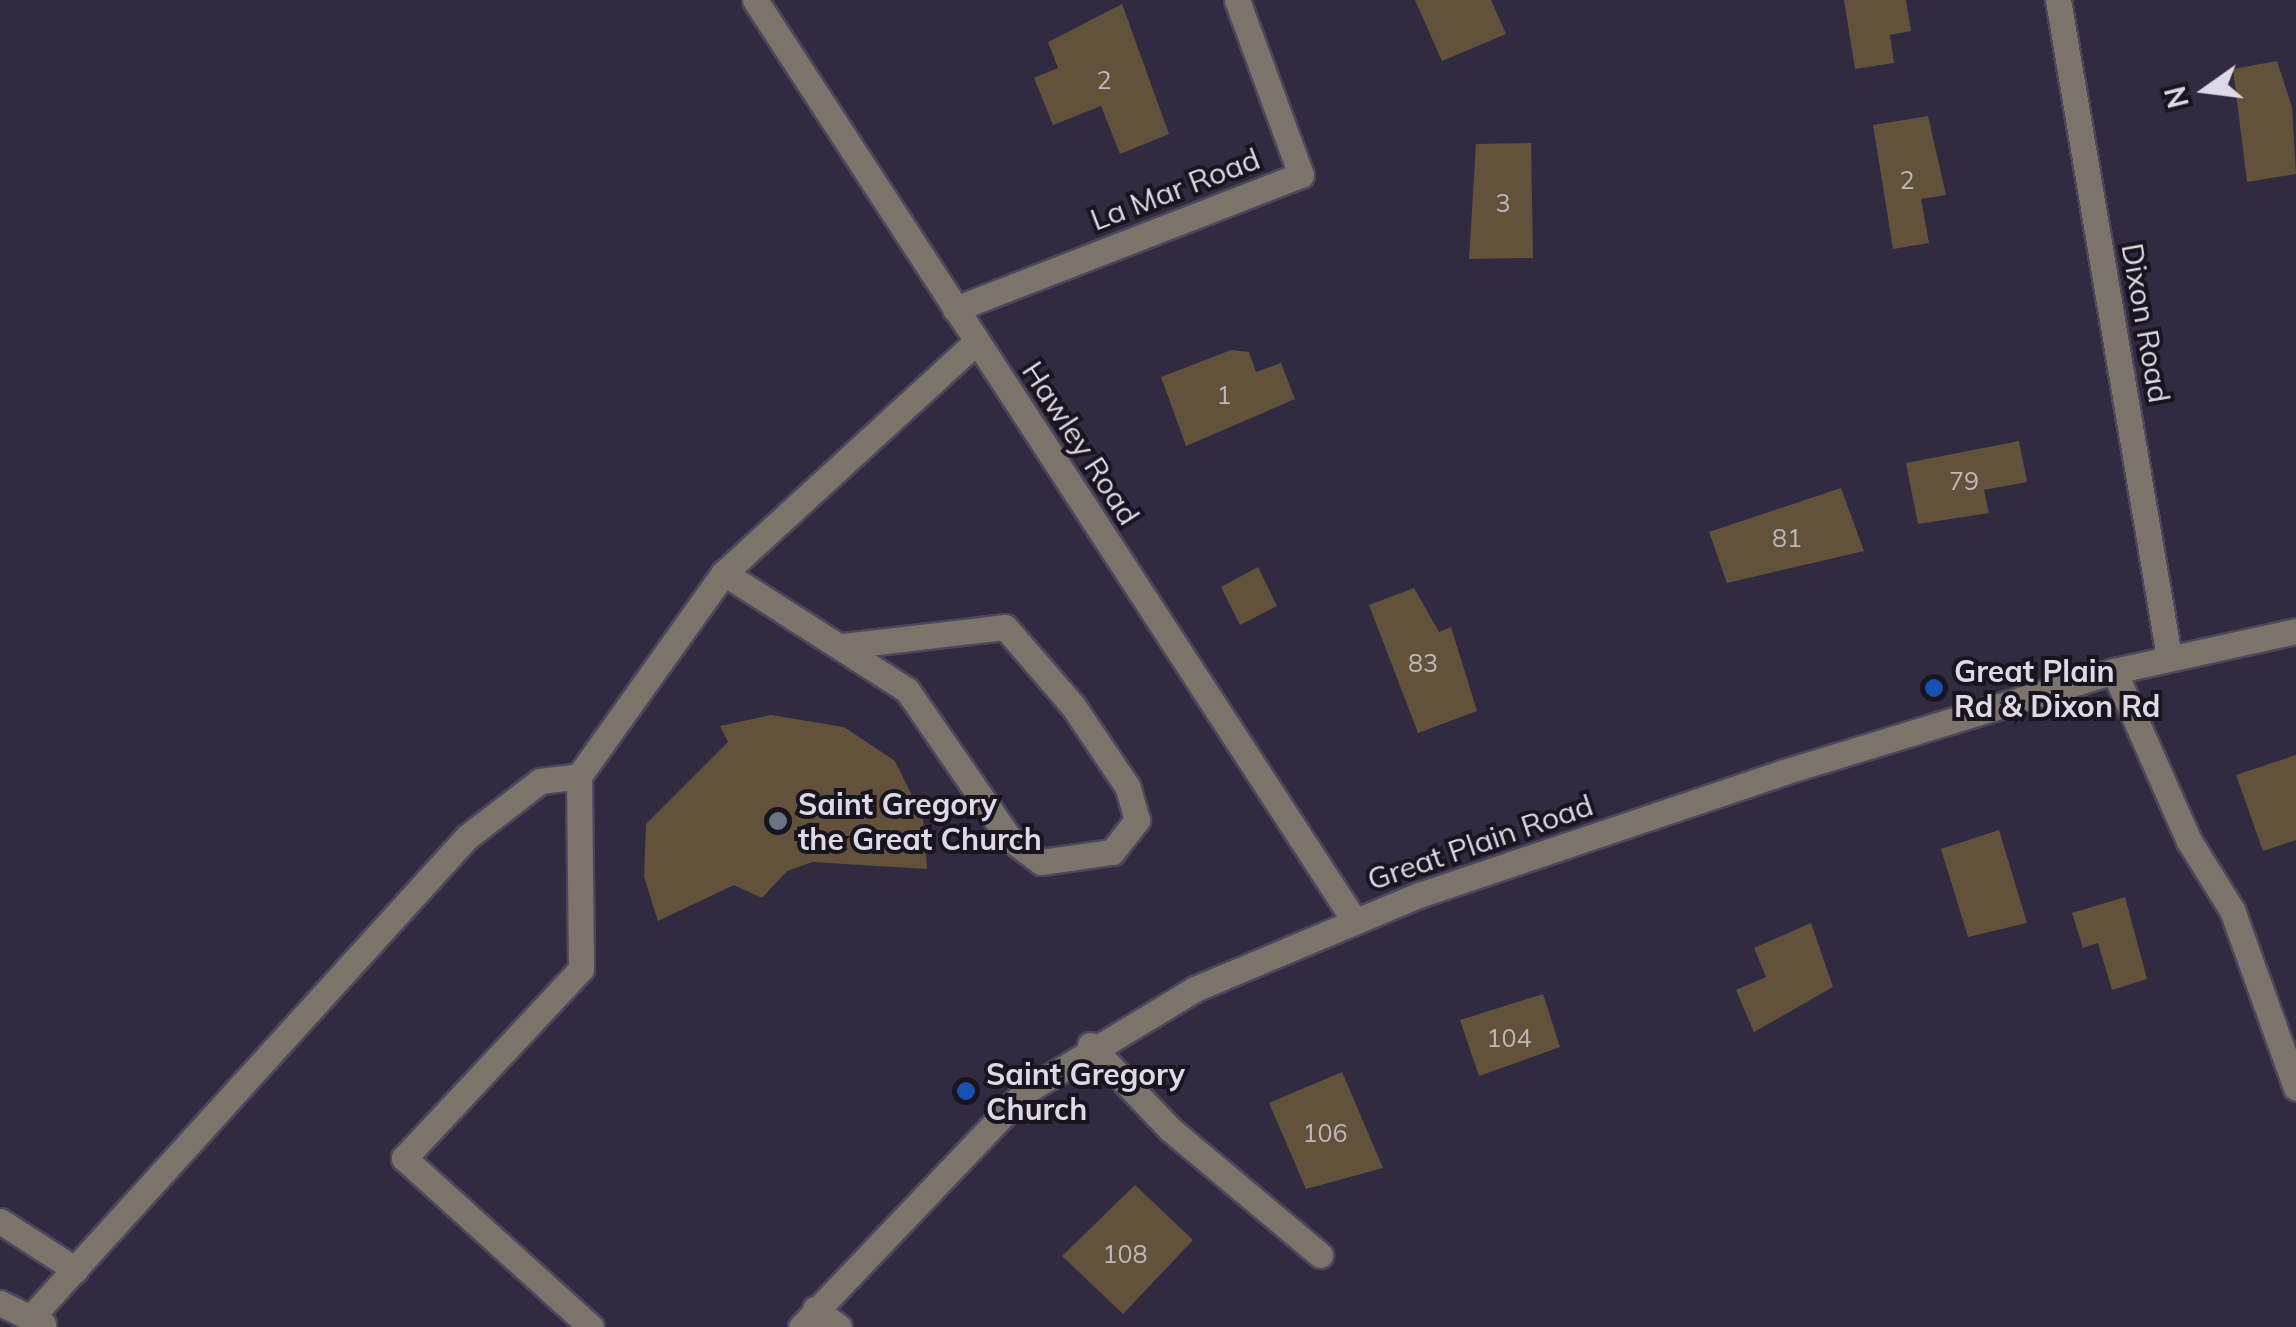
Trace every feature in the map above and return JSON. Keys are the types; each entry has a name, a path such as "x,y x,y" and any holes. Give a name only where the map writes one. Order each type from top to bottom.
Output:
{"street":[{"name":"Hawley Road","path":"755,0 1354,920"},
{"name":"La Mar Road","path":"955,308 1300,175 1237,0"},
{"name":"Dixon Road","path":"2058,0 2169,657"},
{"path":"591,1327 404,1158 581,969 579,776 724,573 976,342"},
{"path":"724,573 908,690 1009,838 1040,862 1112,852 1137,820 1094,738 1005,627 843,646"},
{"name":"Great Plain Road","path":"808,1318 969,1143 1090,1045 1354,920 1784,772 2114,671 2296,631"},
{"path":"2114,671 2189,841 2232,910 2296,1088"},
{"path":"0,1303 40,1320 76,1270 466,837 540,781 579,776"},
{"path":"1090,1045 1170,1128 1320,1255"},
{"path":"0,1221 76,1270"},
{"path":"808,1318 840,1327"}],"building":[{"path":"1415,0 1491,0 1506,34 1442,61"},
{"path":"1844,0 1906,0 1911,31 1890,35 1894,63 1855,69"},
{"path":"1122,4 1169,134 1120,154 1101,106 1053,125 1034,78 1058,68 1048,42"},
{"path":"2277,61 2292,107 2296,174 2247,182 2233,69"},
{"path":"1928,116 1946,195 1921,199 1929,243 1893,249 1873,125"},
{"path":"1531,143 1533,258 1469,259 1476,144"},
{"path":"1231,350 1249,352 1256,372 1281,363 1295,399 1186,446 1161,377"},
{"path":"2019,441 2027,482 1984,490 1989,513 1918,524 1906,463"},
{"path":"1841,488 1864,551 1727,583 1709,532"},
{"path":"1258,567 1277,606 1240,625 1221,587"},
{"path":"1414,588 1439,632 1451,627 1477,711 1418,733 1369,605"},
{"path":"771,715 844,727 895,761 923,818 927,869 812,862 787,871 762,898 734,885 658,921 644,877 646,824 728,742 720,726"},
{"path":"2296,755 2296,840 2263,851 2236,775"},
{"path":"1999,830 2027,923 1968,937 1941,849"},
{"path":"2125,897 2147,979 2112,990 2098,943 2083,948 2072,913"},
{"path":"1811,923 1833,987 1754,1032 1736,990 1766,977 1754,948"},
{"path":"1543,994 1560,1047 1479,1076 1460,1020"},
{"path":"1342,1072 1383,1168 1306,1189 1269,1103"},
{"path":"1135,1185 1193,1240 1123,1314 1062,1256"}],"place":[{"name":"Great Plain Rd & Dixon Rd","path":"1934,688"},
{"name":"Saint Gregory the Great Church","path":"778,821"},
{"name":"Saint Gregory Church","path":"966,1091"}]}
